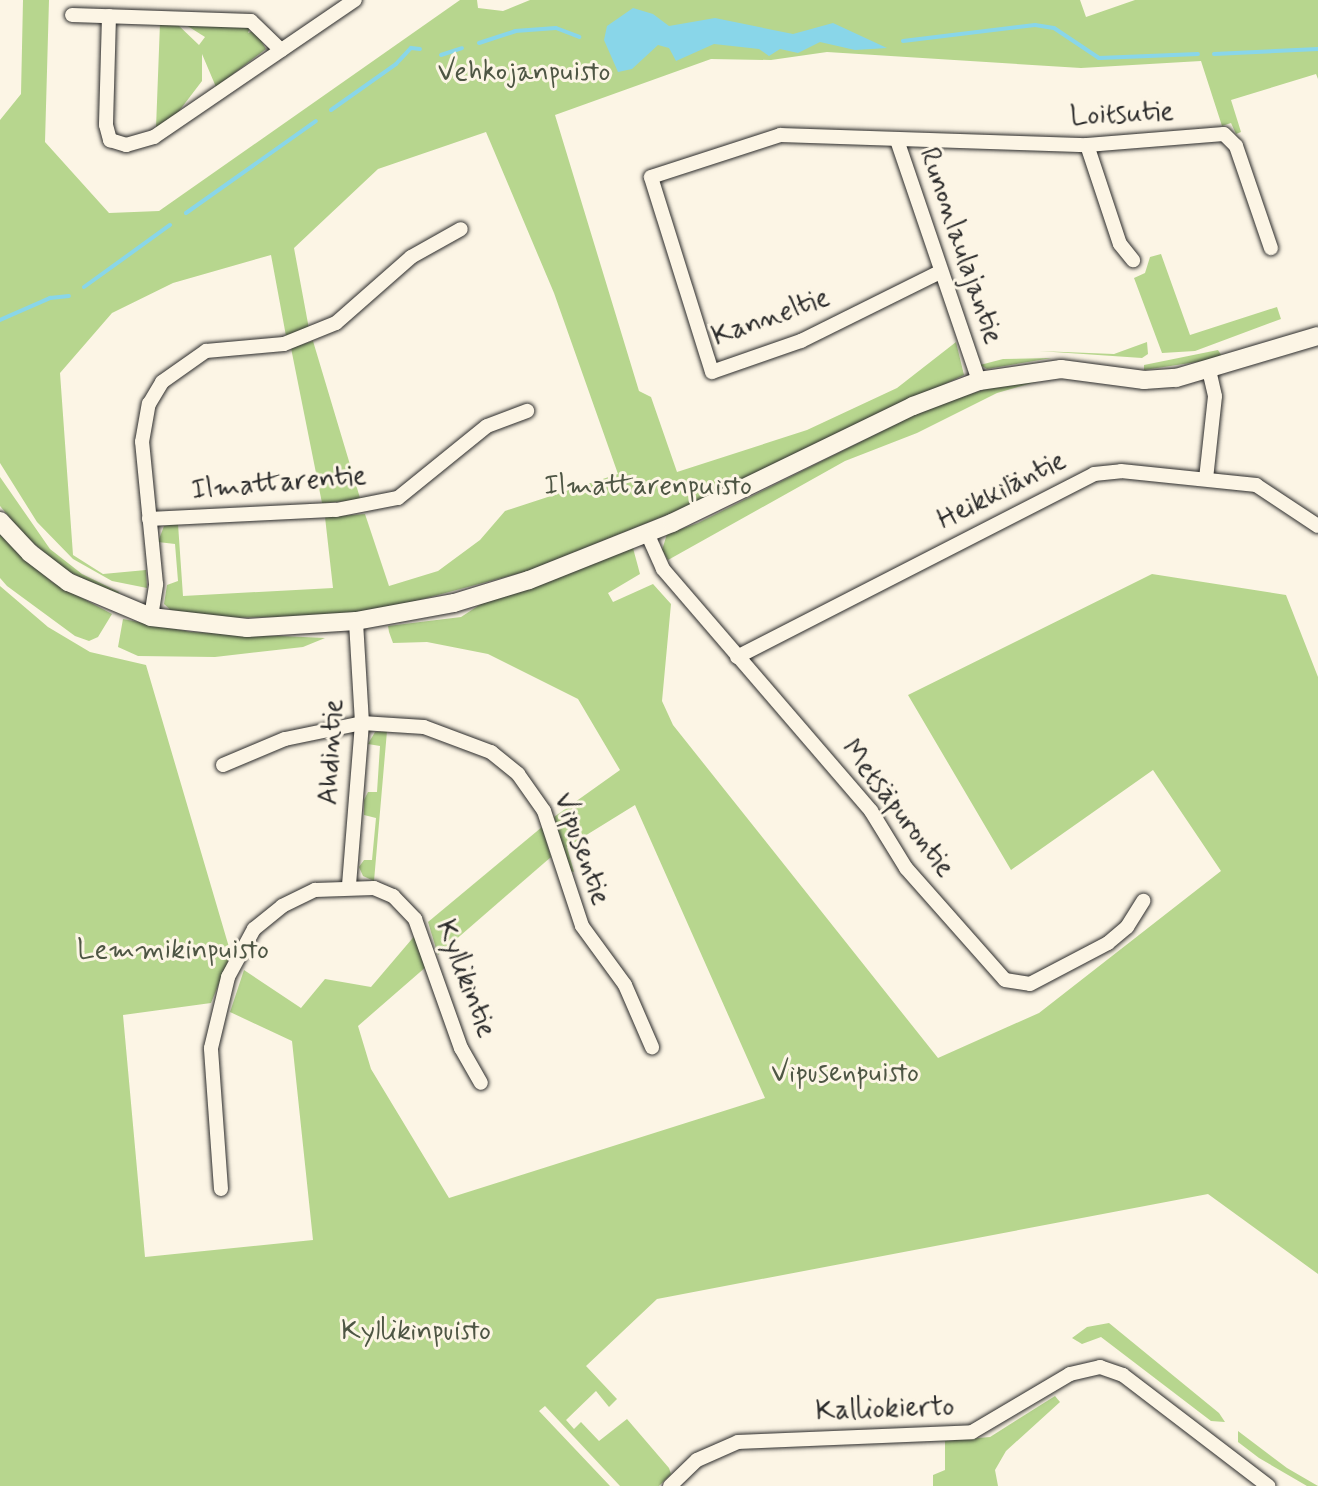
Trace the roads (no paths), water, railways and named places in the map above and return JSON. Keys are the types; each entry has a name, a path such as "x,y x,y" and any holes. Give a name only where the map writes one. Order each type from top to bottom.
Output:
{"street":[{"path":"109,16 106,125 110,140 126,145 154,137 355,0"},
{"path":"72,15 251,21 281,50"},
{"name":"Runonlaulajantie","path":"651,177 780,135 897,140 979,381"},
{"name":"Loitsutie","path":"897,140 1087,145 1230,137 1271,248"},
{"path":"1087,145 1120,244 1133,260"},
{"name":"Kanneltie","path":"651,177 712,372 801,341 940,272"},
{"path":"151,617 156,584 144,423 162,382 181,364 206,351 269,346 318,332 354,310 411,257 461,229"},
{"path":"0,521 30,553 68,582 151,617 247,628 356,621 454,603 647,533 913,406 979,381 1061,369 1144,380 1209,371 1318,336"},
{"path":"1206,479 1215,396 1209,371"},
{"name":"Ilmattarentie","path":"149,519 336,510 398,498 487,426 527,411"},
{"name":"Heikkiläntie","path":"737,657 1094,474 1121,471 1256,485 1318,526"},
{"name":"Metsäpurontie","path":"647,533 663,569 871,811 906,868 1005,980 1030,984 1108,943 1127,927 1143,901"},
{"name":"Ahdintie","path":"349,885 362,723 356,621"},
{"name":"Vipusentie","path":"223,765 285,739 362,723 424,727 477,743 518,774 544,811 582,926 625,985 652,1047"},
{"path":"221,1189 211,1048 228,977 254,929 282,906 315,890 349,885"},
{"name":"Kyllikintie","path":"349,885 393,896 415,919 461,1048 481,1083"},
{"name":"Kalliokierto","path":"670,1486 697,1460 738,1442 972,1432 1070,1374 1100,1367 1123,1375 1268,1486"}],"water":[{"path":"633,8 653,14 669,26 715,18 793,34 833,23 887,48 855,50 820,42 798,53 780,49 769,56 759,49 714,44 676,61 669,48 658,45 632,69 618,72 604,40 607,26"}],"waterway":[{"path":"903,41 1035,25 1054,28 1099,58 1198,54"},
{"path":"479,43 515,31 556,28 579,37"},
{"path":"331,110 396,64 411,48 420,49"},
{"path":"441,55 462,48"},
{"path":"1214,54 1318,49"},
{"path":"186,213 316,121"},
{"path":"84,287 170,225"},
{"path":"0,320 50,298 69,296"}],"park label":[{"name":"Vehkojanpuisto","path":"524,73"},
{"name":"Ilmattarenpuisto","path":"648,487"},
{"name":"Lemmikinpuisto","path":"173,951"},
{"name":"Vipusenpuisto","path":"845,1074"},
{"name":"Kyllikinpuisto","path":"416,1332"}]}
